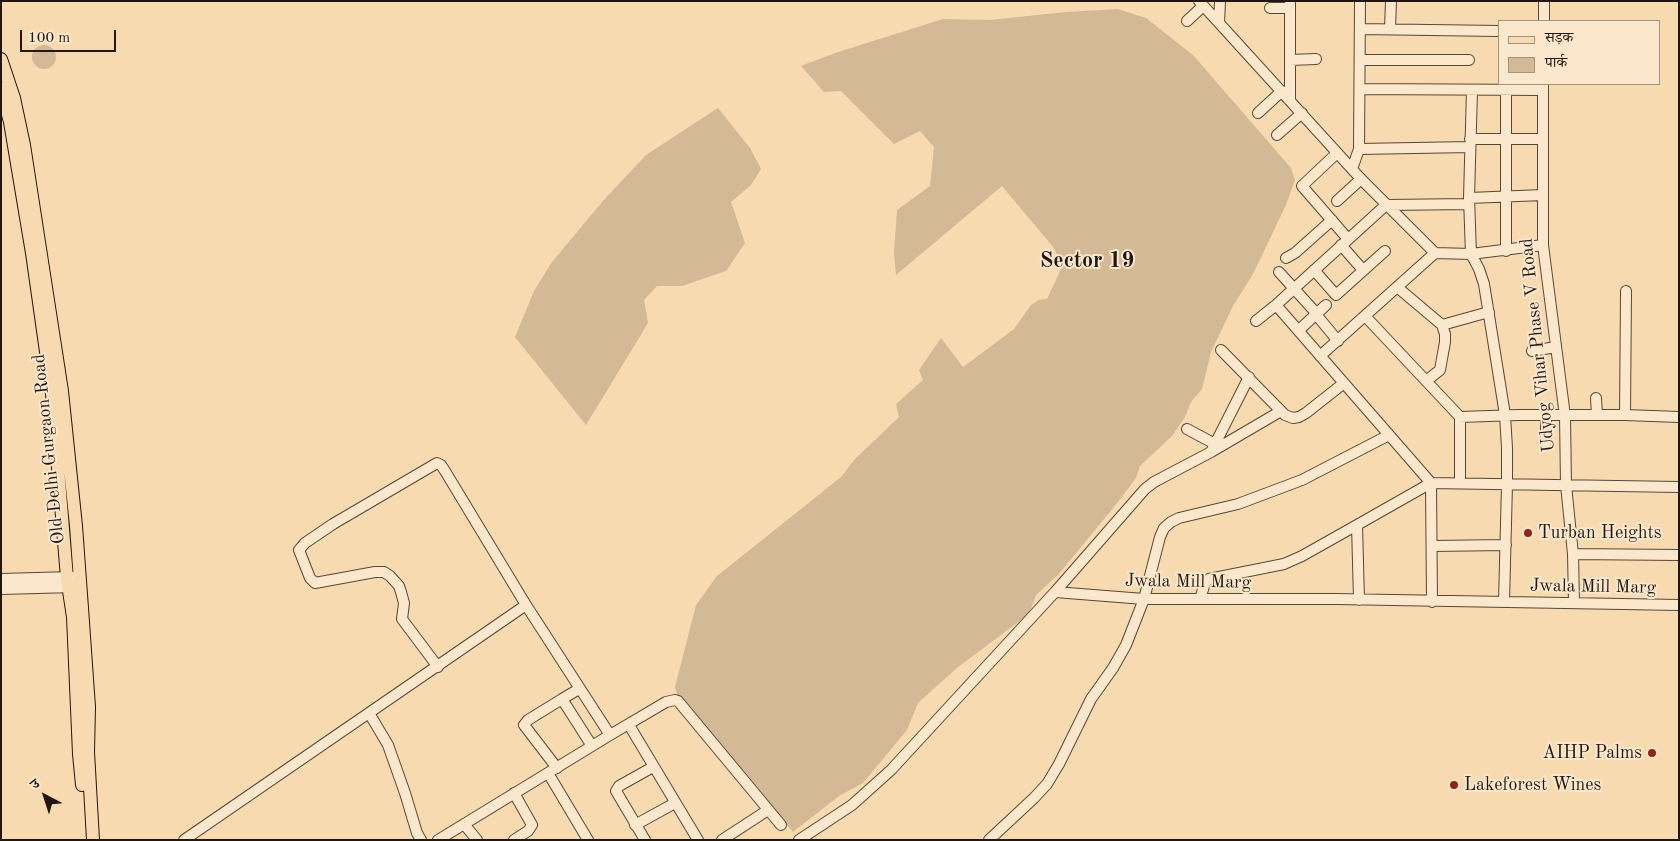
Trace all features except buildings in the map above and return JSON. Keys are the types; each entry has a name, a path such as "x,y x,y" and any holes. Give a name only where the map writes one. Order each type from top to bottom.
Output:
{"main road":[{"name":"Old Delhi Gurgaon Road","path":"1,59 14,98 14,121 52,394 89,707 88,752 93,840"},
{"name":"Old Delhi Gurgaon Road","path":"1,88 14,121"},
{"name":"Old Delhi Gurgaon Road","path":"73,582 79,754 85,840"}],"street":[{"path":"1219,23 1220,1"},
{"path":"1352,169 1358,149 1360,1"},
{"path":"1390,29 1391,1"},
{"path":"1544,1 1544,20"},
{"path":"1187,21 1201,4 1290,99 1352,169 1435,253 1471,254 1543,244"},
{"path":"1270,8 1290,5 1290,99"},
{"path":"1360,29 1498,30"},
{"path":"1290,60 1316,59"},
{"path":"1360,60 1469,60"},
{"path":"1360,89 1506,90 1543,87"},
{"name":"Udyog Vihar Phase V Road","path":"1543,87 1543,244 1565,416 1566,485 1573,554 1574,602"},
{"path":"1472,90 1469,201 1471,254 1484,284 1505,415 1507,484 1504,602"},
{"path":"1506,90 1506,250"},
{"path":"1258,113 1282,91"},
{"path":"1277,135 1302,113"},
{"path":"1358,149 1470,144 1507,139 1543,139"},
{"path":"1337,153 1302,186 1332,220 1363,270"},
{"path":"1337,201 1362,179"},
{"path":"1256,321 1386,204 1469,201 1507,196 1543,195"},
{"path":"1286,258 1295,254 1332,220"},
{"path":"1314,270 1336,296 1385,251"},
{"path":"1320,356 1435,253"},
{"path":"1279,272 1338,341"},
{"path":"1397,287 1442,325 1445,334 1440,370 1426,381"},
{"path":"1625,415 1626,290"},
{"path":"1276,305 1431,483 1432,602"},
{"path":"1299,330 1318,316 1326,305"},
{"path":"1442,325 1489,312"},
{"path":"1365,316 1460,417 1460,483"},
{"path":"1532,352 1556,347"},
{"path":"1221,350 1285,415 1293,418 1300,416 1344,383"},
{"path":"1214,448 1249,377"},
{"path":"1596,398 1597,415"},
{"path":"799,840 852,805 891,770 1055,592 1145,489 1154,482 1281,411"},
{"path":"1460,417 1625,415 1679,417"},
{"path":"1546,416 1546,443"},
{"path":"1187,429 1214,448"},
{"path":"990,840 1047,784 1059,764 1087,706 1126,645 1144,599 1160,536 1164,528 1179,518 1238,504 1302,480 1389,435"},
{"path":"438,667 402,619 404,600 399,586 390,576 384,572 374,572 315,583 310,578 299,554 301,547 333,524 431,465 437,464 445,471 526,605 610,735"},
{"path":"1200,599 1205,583 1209,579 1284,564 1302,556 1431,483 1679,487"},
{"path":"1357,525 1359,600"},
{"path":"1432,546 1506,545"},
{"path":"1573,554 1679,555"},
{"path":"1,579 73,582"},
{"path":"1,589 73,582"},
{"name":"Jwala Mill Marg","path":"1055,592 1144,599 1574,602 1679,605"},
{"path":"184,840 526,605"},
{"path":"579,689 528,720 524,725 552,770 588,840"},
{"path":"562,699 592,746"},
{"path":"438,840 670,700 678,701 781,825"},
{"path":"369,713 388,745 421,840"},
{"path":"629,725 698,840"},
{"path":"645,840 616,791 619,786 653,767"},
{"path":"514,793 532,825 528,831 514,840"},
{"path":"636,825 675,803"},
{"path":"722,840 768,810"},
{"path":"464,824 477,840"}],"green space":[{"path":"1118,9 1146,18 1193,55 1291,168 1295,180 1286,205 1253,274 1233,306 1211,352 1202,389 1191,402 1185,417 1172,436 1140,466 1136,478 1118,502 1058,575 1036,595 1029,614 958,667 918,703 907,730 863,783 839,796 793,832 678,697 675,687 696,605 717,576 841,477 855,459 899,417 896,404 923,380 919,370 941,338 963,367 1014,329 1031,305 1039,300 1047,299 1062,267 1054,248 1002,186 896,275 894,253 897,210 930,186 934,147 920,131 894,144 841,91 824,92 801,66 835,53 943,19 990,20"},
{"path":"44,45 49,46 55,52 55,62 49,68 44,69 39,68 33,62 32,57 33,52 39,46"},
{"path":"718,108 750,148 761,169 751,185 731,202 745,243 726,271 682,286 657,286 644,300 648,323 586,425 515,337 534,291 552,262 602,202 646,155"}],"place":[{"name":"Turban Heights","path":"1528,533"},
{"name":"AIHP Palms","path":"1652,753"},
{"name":"Lakeforest Wines","path":"1454,785"}],"district":[{"name":"Sector 19","path":"1087,261"}]}
